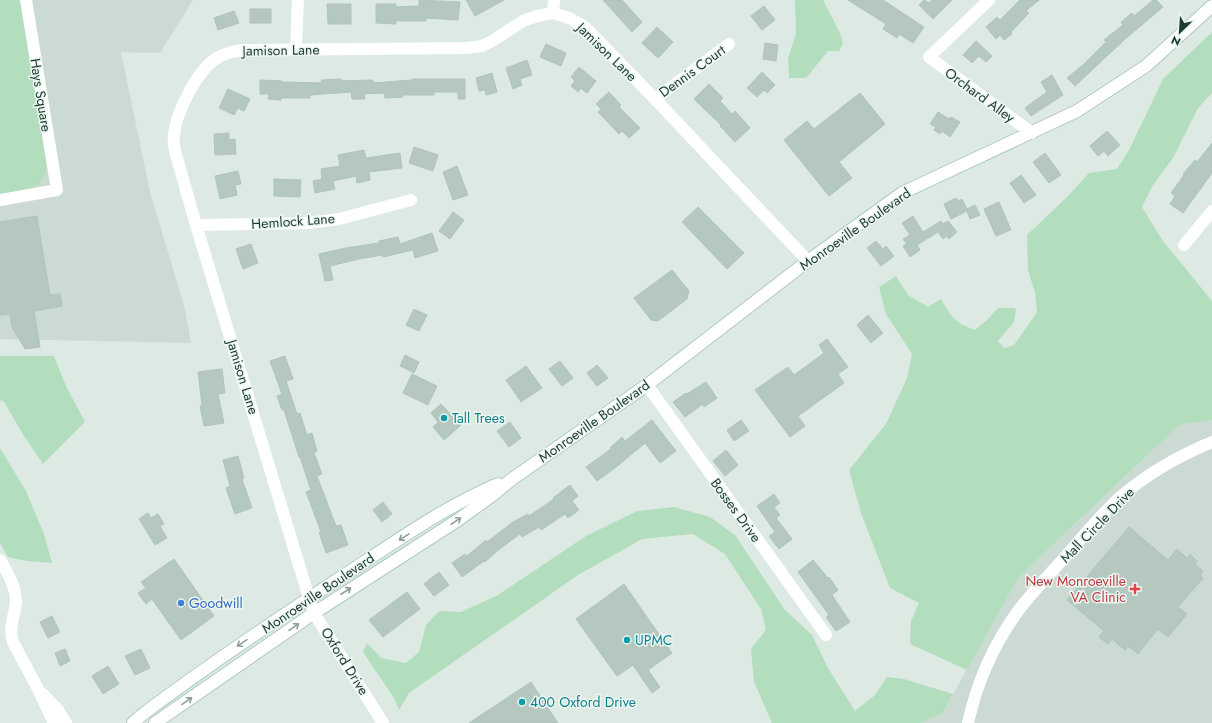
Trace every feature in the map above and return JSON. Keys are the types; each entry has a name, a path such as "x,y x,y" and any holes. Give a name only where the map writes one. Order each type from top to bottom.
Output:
{"street":[{"name":"Hays Square","path":"0,200 57,190 26,0"},
{"path":"296,49 298,0"},
{"path":"553,13 554,0"},
{"name":"Orchard Alley","path":"989,0 929,57 1032,133"},
{"name":"Monroeville Boulevard","path":"155,723 314,613 458,520 490,497 512,478 647,385 808,261 902,193 1077,111 1146,66 1212,6"},
{"name":"Jamison Lane","path":"309,598 178,162 174,140 177,121 193,85 210,63 224,54 244,50 466,48 482,46 523,21 537,16 553,13 569,18 585,28 655,99 808,261"},
{"name":"Dennis Court","path":"655,99 729,44"},
{"name":"Hemlock Lane","path":"196,226 308,223 339,219 411,200"},
{"path":"1184,245 1212,211"},
{"name":"Bosses Drive","path":"647,385 826,635"},
{"name":"Mall Circle Drive","path":"968,723 977,690 991,657 1007,627 1036,589 1103,515 1124,495 1147,476 1163,466 1212,442"},
{"name":"Monroeville Boulevard","path":"133,723 202,670 309,598 426,523 487,489 512,478"},
{"path":"0,560 13,586 16,600 11,627 11,636 54,723"},
{"name":"Oxford Drive","path":"309,598 314,613 384,723"},
{"path":"37,687 58,710 66,723"}],"shaded area":[{"path":"0,0 193,0 160,53 121,52 150,192 185,309 191,343 0,339"},
{"path":"1212,420 1212,723 919,723 942,714 1018,578 1179,425"}],"green space":[{"path":"0,0 21,0 47,164 42,180 37,185 24,191 0,194"},
{"path":"795,0 823,0 840,33 843,43 839,51 828,51 806,78 789,78 788,58 796,34"},
{"path":"1212,32 1212,93 1198,108 1173,158 1153,185 1142,207 1163,241 1212,301 1212,420 1179,425 1018,578 967,670 910,644 911,621 919,603 890,588 861,513 849,470 886,424 907,378 912,354 886,314 879,287 896,276 908,295 928,307 941,299 954,319 975,330 998,308 1016,308 1014,322 998,341 1004,348 1014,345 1037,312 1035,293 1028,270 1027,235 1068,196 1089,173 1117,169 1129,150 1163,79"},
{"path":"0,356 54,356 66,386 85,422 43,464 4,402 0,400"},
{"path":"0,448 26,491 44,534 52,563 27,561 8,557 0,543"},
{"path":"674,507 710,517 735,535 785,610 812,635 828,668 855,711 875,695 887,677 904,679 953,694 942,714 919,723 772,723 754,682 751,649 766,630 761,609 725,554 693,534 642,539 578,575 409,693 399,710 394,698 363,652 367,643 381,658 406,663 419,652 426,625 439,611 461,612 498,595 586,536 637,511"}],"building":[{"path":"419,0 460,2 458,20 426,18 426,21 396,21 396,24 376,23 376,4 396,4 396,7 419,6"},
{"path":"466,0 504,0 475,16"},
{"path":"603,0 622,0 642,22 632,32"},
{"path":"848,0 883,0 924,27 913,43 899,34 897,38 883,29 886,24"},
{"path":"924,0 929,3 932,0 952,0 933,19 919,5"},
{"path":"1020,0 1039,0 1026,11 1029,13 1011,32 1012,34 1004,40 1000,35 996,39 986,27 997,17 1000,20"},
{"path":"1153,0 1156,0 1163,7 1124,40 1075,86 1067,78 1084,64 1106,42 1104,40 1123,25 1121,22 1132,13 1134,16"},
{"path":"327,4 351,4 351,24 328,24"},
{"path":"764,6 775,20 762,30 751,16"},
{"path":"250,9 271,9 271,23 250,23"},
{"path":"234,11 239,23 218,30 214,18"},
{"path":"657,27 673,42 658,58 642,43"},
{"path":"976,41 992,56 986,62 979,56 972,63 963,55"},
{"path":"765,43 778,45 776,61 763,59"},
{"path":"546,44 566,53 561,66 540,57"},
{"path":"527,60 532,75 520,79 522,85 513,89 506,68"},
{"path":"579,67 596,81 587,93 581,88 578,92 571,86 575,81 571,77"},
{"path":"762,72 775,85 767,93 764,90 757,97 747,88"},
{"path":"492,73 497,92 486,95 485,90 479,91 476,78"},
{"path":"1052,75 1063,95 1031,116 1025,108 1047,92 1041,82"},
{"path":"341,79 341,81 373,80 373,83 412,79 465,79 465,99 458,99 458,92 434,92 434,95 402,95 403,97 385,98 384,93 364,94 365,99 352,99 351,92 310,95 310,98 281,98 281,100 268,99 269,94 260,94 260,80 322,83 321,80"},
{"path":"709,84 723,98 720,101 732,114 735,111 750,128 735,142 720,126 721,125 694,99"},
{"path":"228,89 250,99 244,111 238,108 234,115 219,108"},
{"path":"609,92 621,105 619,107 640,128 629,138 622,131 619,134 598,112 601,109 596,104"},
{"path":"860,93 885,124 839,162 852,178 829,196 784,140 807,121 814,129"},
{"path":"938,112 949,119 951,117 960,122 950,137 942,131 940,134 934,130 936,127 930,124"},
{"path":"1107,131 1120,145 1108,156 1104,151 1098,156 1090,146"},
{"path":"229,133 229,140 235,139 236,154 215,155 214,134"},
{"path":"1212,143 1212,173 1183,213 1170,204 1175,196 1171,193 1184,175 1183,174 1195,160 1197,162"},
{"path":"414,147 438,155 433,171 409,163"},
{"path":"364,150 366,158 400,153 402,168 369,172 370,180 357,183 356,176 333,181 335,189 315,193 313,181 322,179 321,169 340,166 338,155"},
{"path":"1045,153 1061,175 1049,183 1033,162"},
{"path":"457,166 468,195 453,200 443,172"},
{"path":"238,171 241,184 235,185 237,195 220,199 215,176"},
{"path":"1021,175 1036,195 1024,203 1010,183"},
{"path":"274,179 301,180 300,197 274,196"},
{"path":"956,198 959,201 962,199 967,209 975,205 980,215 970,219 967,211 951,219 944,204"},
{"path":"999,202 1011,230 996,236 984,209"},
{"path":"698,207 744,253 727,269 682,222"},
{"path":"453,212 464,220 450,239 439,231"},
{"path":"37,216 50,295 60,294 62,306 34,311 40,347 25,349 12,327 10,314 0,315 0,222"},
{"path":"913,216 923,232 941,221 943,224 948,221 957,232 949,239 947,236 943,239 938,232 917,245 920,250 910,257 903,246 907,244 903,239 910,235 902,223"},
{"path":"432,233 438,251 415,258 413,250 383,257 382,255 359,259 330,266 333,280 325,281 319,254 379,243 379,241 398,237 400,244"},
{"path":"876,241 883,249 886,246 894,256 881,266 867,248"},
{"path":"251,244 258,263 243,269 236,249"},
{"path":"672,270 689,291 687,299 658,321 651,320 634,298"},
{"path":"414,309 427,315 419,331 406,325"},
{"path":"868,315 883,333 871,343 857,325"},
{"path":"827,339 848,367 838,374 844,383 798,416 805,426 790,437 755,390 788,367 794,375 824,353 819,345"},
{"path":"405,355 419,362 414,373 400,366"},
{"path":"285,356 293,379 286,381 297,414 300,413 307,435 312,433 317,451 314,453 322,474 317,476 336,526 341,525 348,545 326,553 319,532 321,532 306,492 311,490 284,410 282,410 277,396 282,394 270,361"},
{"path":"560,361 573,378 562,386 549,369"},
{"path":"597,365 608,378 597,386 587,373"},
{"path":"526,366 542,388 521,402 506,380"},
{"path":"222,369 225,393 218,394 224,423 204,426 200,406 202,405 198,372"},
{"path":"412,374 437,386 428,405 403,393"},
{"path":"706,382 717,398 704,407 703,404 685,417 673,402"},
{"name":"Tall Trees","path":"441,404 461,425 444,440 433,427 438,422 431,413"},
{"path":"652,420 676,451 660,463 645,443 597,481 586,467 611,449 610,448 622,437 625,441"},
{"path":"741,420 749,431 734,441 727,430"},
{"path":"510,422 521,438 509,447 497,431"},
{"path":"726,450 738,465 725,476 713,461"},
{"path":"238,456 244,478 242,479 252,508 235,514 226,488 230,486 223,460"},
{"path":"570,485 578,496 572,501 579,510 568,518 565,514 541,530 539,527 522,537 520,534 485,562 484,561 462,577 452,563 465,554 467,556 486,540 487,542 513,522 528,514 529,516 554,499 553,498"},
{"path":"774,494 780,503 774,507 780,515 776,518 792,539 779,549 769,536 775,532 757,506"},
{"path":"383,502 392,514 382,522 373,510"},
{"path":"148,513 151,518 158,514 164,524 160,526 167,538 155,545 139,519"},
{"name":"New Monroeville VA Clinic","path":"1129,527 1168,560 1177,549 1187,558 1190,554 1197,561 1195,564 1203,571 1200,575 1203,578 1178,607 1187,614 1168,637 1158,629 1138,654 1128,646 1125,650 1112,639 1108,644 1099,637 1104,631 1067,600"},
{"path":"174,559 214,616 181,640 152,599 146,604 138,593 146,588 141,582"},
{"path":"813,560 828,578 829,577 838,590 832,595 850,622 836,631 826,617 829,615 798,572"},
{"path":"439,572 449,585 434,596 424,584"},
{"name":"UPMC","path":"624,584 672,653 648,670 660,687 652,693 633,665 617,676 576,619"},
{"path":"407,592 420,609 383,637 369,620"},
{"path":"52,616 60,632 48,638 40,622"},
{"path":"65,649 70,661 60,666 55,653"},
{"path":"141,649 150,668 135,675 125,656"},
{"path":"108,666 119,684 103,694 92,676"},
{"name":"400 Oxford Drive","path":"531,682 558,723 469,723"}],"place":[{"name":"Tall Trees","path":"444,418"},
{"name":"New Monroeville VA Clinic","path":"1135,589"},
{"name":"Goodwill","path":"181,603"},
{"name":"UPMC","path":"627,640"},
{"name":"400 Oxford Drive","path":"522,702"}]}
